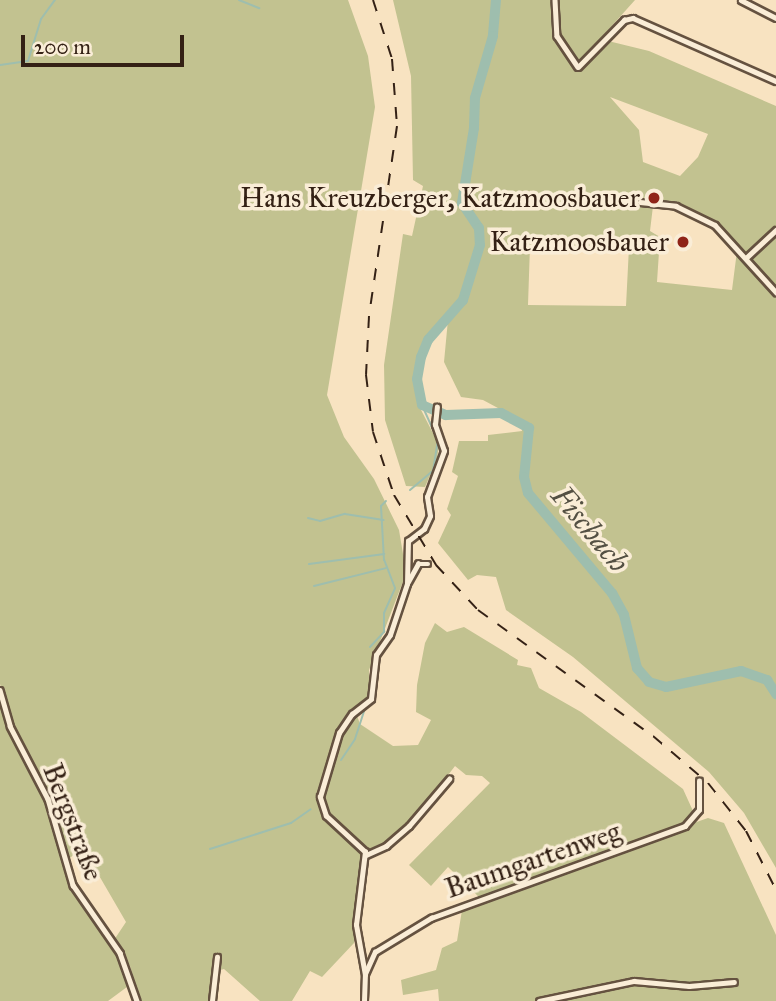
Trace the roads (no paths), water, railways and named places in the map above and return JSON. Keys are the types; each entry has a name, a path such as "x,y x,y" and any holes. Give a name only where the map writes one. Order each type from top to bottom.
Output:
{"street":[{"path":"555,0 557,36 578,67 624,20 633,18 776,81"},
{"path":"741,0 776,18"},
{"path":"640,202 671,205 708,221 747,258 776,292"},
{"path":"747,258 776,230"},
{"path":"407,584 408,541 428,522 427,497 444,451 435,417 437,407"},
{"path":"364,1001 365,975 356,925 366,855 358,842 326,817 320,797 339,733 352,714 371,699 376,655 390,635 407,584 418,564 428,564"},
{"name":"Bergstraße","path":"0,690 10,726 48,799 72,885 120,953 137,1001"},
{"path":"366,855 386,846 410,826 449,779"},
{"name":"Baumgartenweg","path":"365,975 375,951 431,918 685,826 699,810 699,781"},
{"path":"212,1001 217,957"},
{"path":"539,1001 635,981 689,986 734,982"}],"waterway":[{"path":"0,65 28,61 41,19 55,0"},
{"path":"239,0 259,8"},
{"name":"Fischach","path":"496,0 493,36 475,98 474,128 462,203 479,228 480,245 463,300 428,340 421,357 417,379 422,405 446,415 501,413 529,428 524,477 528,493 612,593 624,615 637,668 649,682 666,687 741,671 767,680 776,694"},
{"path":"422,405 436,436"},
{"path":"410,490 433,471 438,441"},
{"path":"370,647 384,632 384,613 395,588 384,560 381,506 386,501"},
{"path":"308,518 320,521 345,514 384,520"},
{"path":"309,564 384,554"},
{"path":"314,586 386,568"},
{"path":"341,760 355,739 366,706"},
{"path":"210,849 291,823 311,809"}],"railway":[{"path":"373,0 392,59 397,126 369,316 366,375 373,432 394,495 436,565 478,610 653,736 708,783 746,831 776,890"}],"place":[{"name":"Hans Kreuzberger, Katzmoosbauer","path":"654,198"},
{"name":"Katzmoosbauer","path":"683,242"}]}
